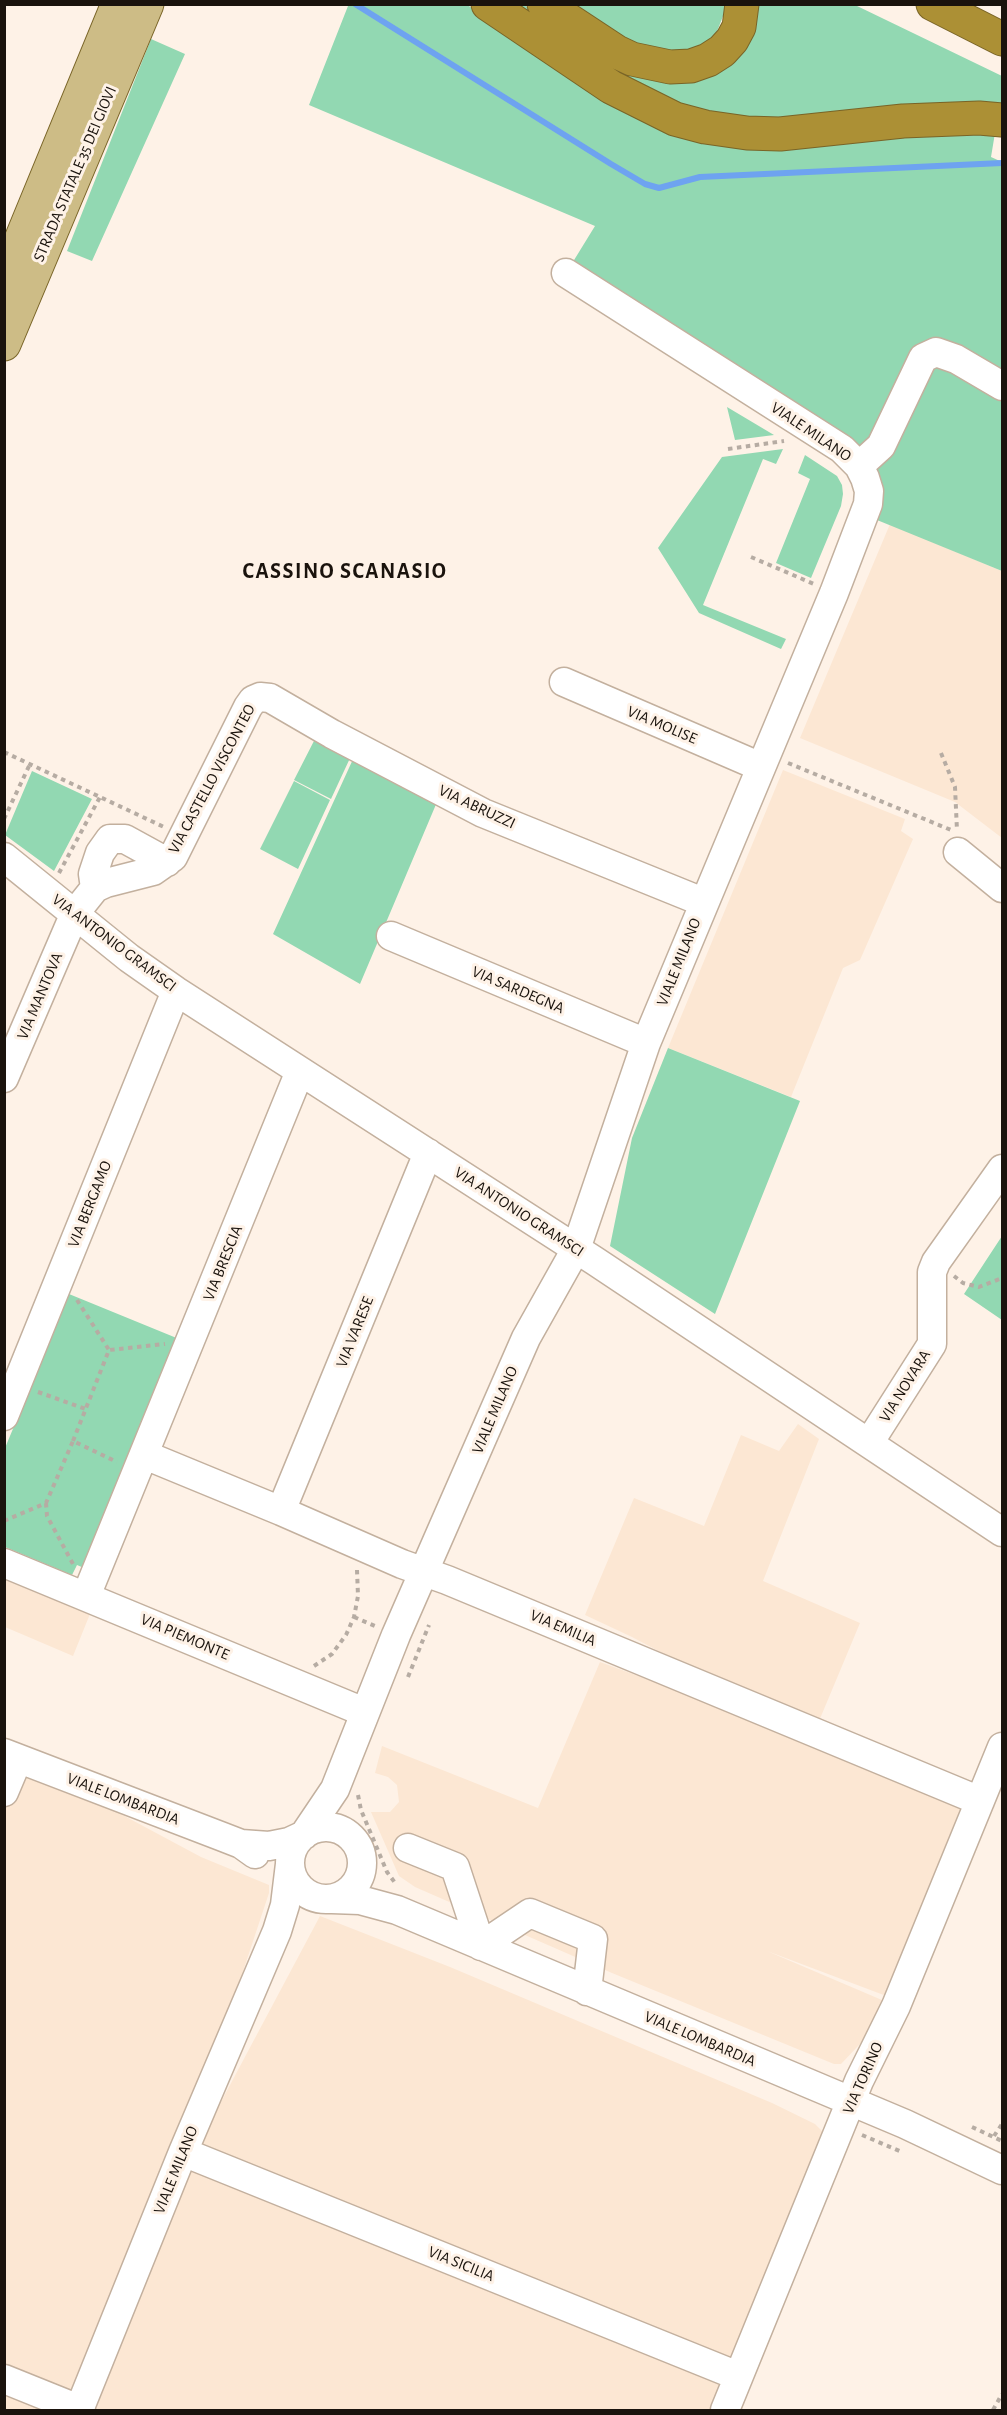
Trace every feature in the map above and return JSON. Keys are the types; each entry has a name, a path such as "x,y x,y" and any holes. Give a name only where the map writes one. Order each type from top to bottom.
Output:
{"highway":[{"path":"488,4 611,87 675,119 705,127 747,133 780,134 903,122 979,118 1002,120"},
{"path":"544,4 617,52 632,59 670,68 691,66 708,60 722,51 732,40 739,27 742,4"},
{"path":"933,4 1002,39"}],"main road":[{"name":"STRADA STATALE 35 DEI GIOVI","path":"4,281 118,4"},
{"name":"STRADA STATALE 35 DEI GIOVI","path":"4,344 147,4"},
{"path":"72,182 158,4"}],"street":[{"name":"VIALE MILANO","path":"304,1835 328,1800 339,1779 364,1712 526,1338 576,1250 646,1043 864,518 869,491 859,466 842,449 566,273"},
{"path":"859,466 881,446 924,358 936,352 956,359 1002,386"},
{"name":"VIA MOLISE","path":"564,682 764,760"},
{"name":"VIA CASTELLO VISCONTEO","path":"95,888 153,871 173,856 248,707 260,697"},
{"name":"VIA ABRUZZI","path":"260,697 270,698 332,734 483,813 703,902"},
{"path":"57,899 95,888 93,874 99,853 111,839 125,839 167,861"},
{"path":"958,852 1002,888"},
{"name":"VIA ANTONIO GRAMSCI","path":"4,857 129,957 177,991 576,1250 1002,1532"},
{"name":"VIA ANTONIO GRAMSCI","path":"4,868 57,899"},
{"name":"VIA MANTOVA","path":"4,1078 57,899"},
{"name":"VIA SARDEGNA","path":"391,936 646,1043"},
{"name":"VIA BERGAMO","path":"4,1416 177,991"},
{"name":"VIA BRESCIA","path":"89,1588 142,1463 300,1071"},
{"name":"VIA VARESE","path":"281,1510 428,1154"},
{"name":"VIA NOVARA","path":"869,1443 932,1344 932,1272 936,1262 1002,1169"},
{"name":"VIA EMILIA","path":"142,1463 281,1510 402,1564 425,1571 980,1801"},
{"name":"VIA PIEMONTE","path":"4,1563 89,1588 303,1687 364,1712"},
{"name":"VIA TORINO","path":"725,2410 846,2114 896,2006 1002,1747"},
{"path":"4,1792 11,1756"},
{"name":"VIALE LOMBARDIA","path":"11,1756 241,1844 292,1875"},
{"name":"VIALE MILANO","path":"339,1779 345,1815 358,1848"},
{"path":"321,1828 334,1828 345,1833 358,1848 362,1868 357,1881 346,1893 305,1905 294,1912 277,1931 292,1875 294,1847 304,1835 321,1828"},
{"name":"VIALE LOMBARDIA","path":"241,1844 269,1846 289,1842 304,1835"},
{"name":"VIALE LOMBARDIA","path":"358,1848 377,1888 397,1910"},
{"path":"408,1848 455,1867 481,1947 530,1913 593,1939 587,1992"},
{"path":"292,1875 310,1896 330,1899"},
{"name":"VIALE LOMBARDIA","path":"330,1899 360,1900 397,1910 587,1992 846,2114 915,2128 998,2159"},
{"name":"VIALE MILANO","path":"80,2410 183,2152 277,1931"},
{"name":"VIA SICILIA","path":"183,2152 738,2376"},
{"path":"4,2379 80,2410"}],"path":[{"path":"728,449 786,441"},
{"path":"813,595 817,585"},
{"path":"4,752 183,836"},
{"path":"764,760 957,833 955,787 941,753"},
{"path":"4,819 30,764"},
{"path":"57,899 56,879 99,797"},
{"path":"936,1262 963,1283 979,1287 1002,1278"},
{"path":"74,1296 109,1350"},
{"path":"109,1350 177,1343 189,1346"},
{"path":"89,1588 50,1524 46,1503 109,1350"},
{"path":"17,1384 86,1409"},
{"path":"73,1441 142,1463"},
{"path":"4,1521 46,1503"},
{"path":"303,1687 312,1668 332,1654 346,1635 354,1617 358,1596 358,1571 353,1542"},
{"path":"846,2114 906,2153"},
{"path":"998,2159 1002,2124"},
{"path":"993,2410 1002,2394"}],"shaded area":[{"path":"890,524 1002,571 1002,838 955,802 800,738"},
{"path":"783,770 905,819 901,831 913,839 860,960 843,968 791,1097 668,1048"},
{"path":"798,1424 819,1439 763,1581 860,1623 814,1733 632,1637 585,1615 634,1498 704,1526 741,1435 779,1451"},
{"path":"4,1573 92,1609 73,1656 5,1627"},
{"path":"600,1662 813,1740 965,1802 889,1997 767,1951 896,2006 841,2064 834,2064 612,1973 415,1887 399,1876 371,1812 390,1812 399,1802 397,1785 388,1777 375,1773 382,1746 538,1808"},
{"path":"18,1759 201,1857 269,1885 269,1893 183,2152 79,2410 5,2410 4,1792"},
{"path":"320,1916 450,1967 772,2103 815,2124 829,2138 717,2410 93,2410 189,2162"}],"green space":[{"path":"466,4 549,61 664,126 996,127 991,157 1002,162 1002,571 877,520 881,491 571,265 595,226 309,105 347,5"},
{"path":"722,4 727,6 716,34 702,46 682,53 628,43 562,5"},
{"path":"507,5 524,5 547,20 690,77 752,5 855,5 1002,76 1002,106 739,122 660,102"},
{"path":"151,39 185,54 92,261 67,251"},
{"path":"727,407 774,435 735,440"},
{"path":"783,449 776,464 763,459 703,605 786,639 781,649 699,613 658,548 722,457"},
{"path":"805,455 837,476 842,485 843,494 841,506 811,578 776,563 810,479 798,473"},
{"path":"316,737 351,756 331,799 294,780"},
{"path":"354,757 437,802 360,984 273,934"},
{"path":"32,771 92,799 54,871 5,835"},
{"path":"294,781 330,800 298,869 260,849"},
{"path":"668,1048 800,1101 715,1314 610,1246 632,1138"},
{"path":"1002,1236 1002,1320 964,1294"},
{"path":"69,1294 179,1339 84,1568 77,1565 72,1575 5,1547 5,1448"}],"waterway":[{"path":"355,4 611,164 645,184 659,188 700,177 1002,163"}],"district":[{"name":"CASSINO SCANASIO","path":"345,571"}]}
